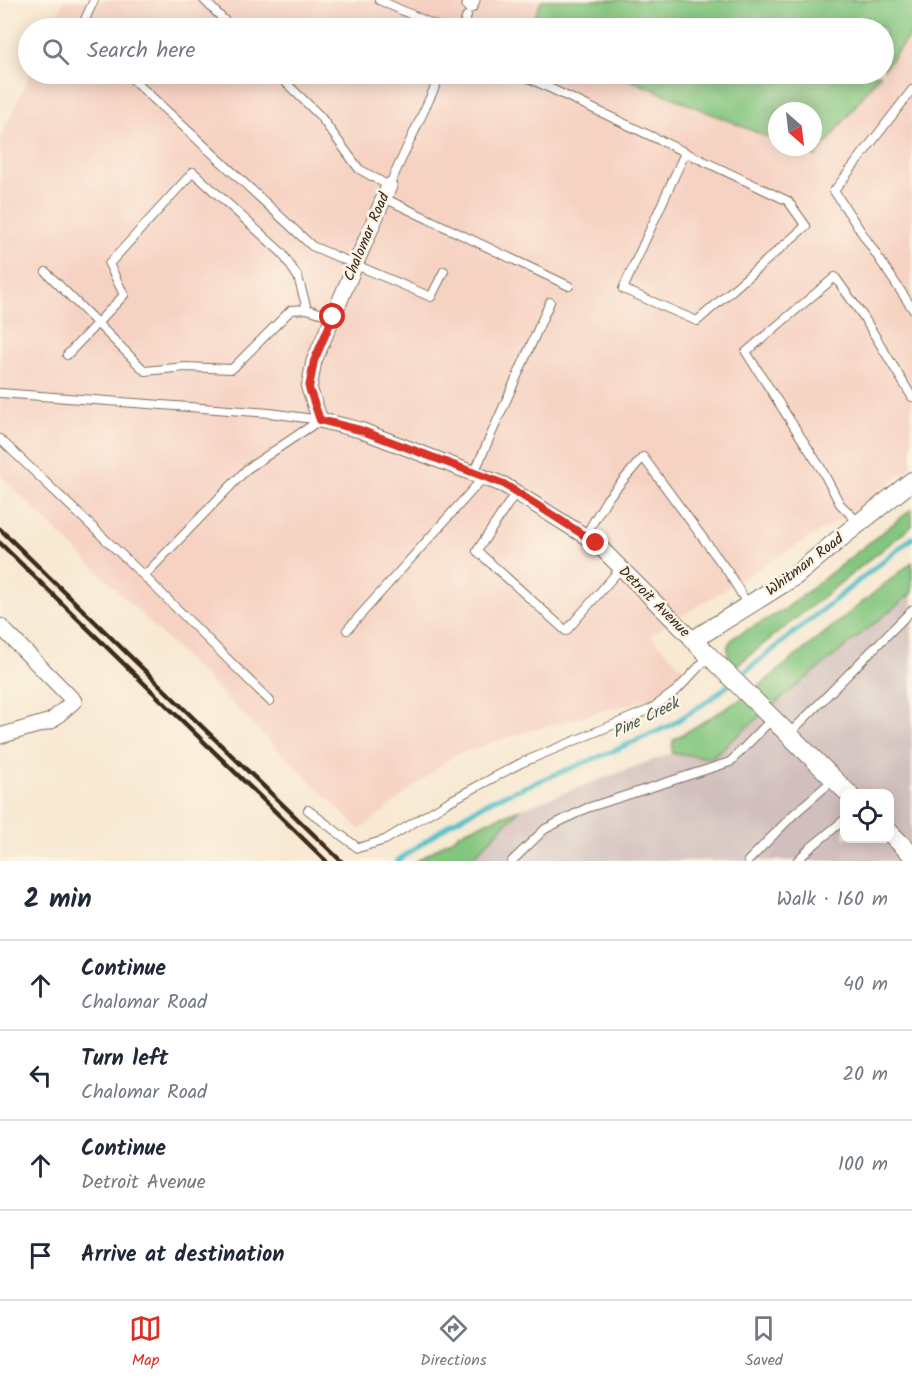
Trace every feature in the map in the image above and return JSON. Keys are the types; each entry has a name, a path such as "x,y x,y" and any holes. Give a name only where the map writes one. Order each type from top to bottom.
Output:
{"street":[{"name":"Chalomar Road","path":"320,420 309,388 314,361 387,192"},
{"name":"Detroit Avenue","path":"320,420 360,430 504,484 596,543 844,789"},
{"name":"Whitman Road","path":"693,640 795,576 912,481"},
{"path":"0,626 74,700 51,721 0,736"},
{"path":"894,837 912,855"}],"lane":[{"path":"86,18 94,0"},
{"path":"204,0 222,18"},
{"path":"379,0 419,18"},
{"path":"138,84 312,246 431,297 444,271"},
{"path":"288,84 320,116 359,169 387,192 569,286"},
{"path":"387,192 436,84"},
{"path":"541,84 788,201 806,226 697,321 623,289 685,153"},
{"path":"912,90 834,191 912,308"},
{"path":"67,355 124,295 109,264 193,172 282,253 298,277 307,309"},
{"path":"46,272 145,371 184,367 232,369 291,310 307,309 333,317"},
{"path":"859,523 840,504 822,470 746,351 835,277 863,316 912,397"},
{"path":"347,630 479,475 550,302"},
{"path":"0,393 270,413 320,420"},
{"path":"144,576 247,469 320,420"},
{"path":"0,439 144,576 270,701"},
{"path":"585,536 607,499 643,457 728,572 749,606"},
{"path":"516,492 477,552 566,631 621,568"},
{"path":"789,734 912,610"},
{"path":"308,810 358,848 385,840 448,802 521,763 651,709 677,690 709,656"},
{"path":"512,861 545,829 587,808 730,762 772,718"},
{"path":"748,861 794,814 834,778"},
{"path":"796,861 840,823"}],"shaded area":[{"path":"64,0 458,0 469,5 472,0 912,0 912,466 852,512 650,635 685,671 652,698 525,732 454,755 360,830 0,475 0,140 25,84 894,84 894,18 56,18"},
{"path":"912,593 912,861 469,861 520,809 672,753 711,758 765,711"}],"green space":[{"path":"542,0 912,0 912,32 894,56 894,18 534,18"},
{"path":"640,84 872,84 822,149 822,102 768,102 768,137"},
{"path":"912,509 912,526 736,666 728,660 728,645 734,637 784,610"},
{"path":"912,562 912,593 711,758 672,753 673,740 748,695"},
{"path":"520,809 469,861 417,861 466,830"}],"waterway":[{"name":"Pine Creek","path":"397,861 451,823 490,801 671,725 711,699 912,538"}],"railway":[{"path":"0,529 341,861"},
{"path":"0,543 326,861"}],"route":[{"path":"333,317 314,361 309,388 320,420 360,430 504,484 596,543"}]}
